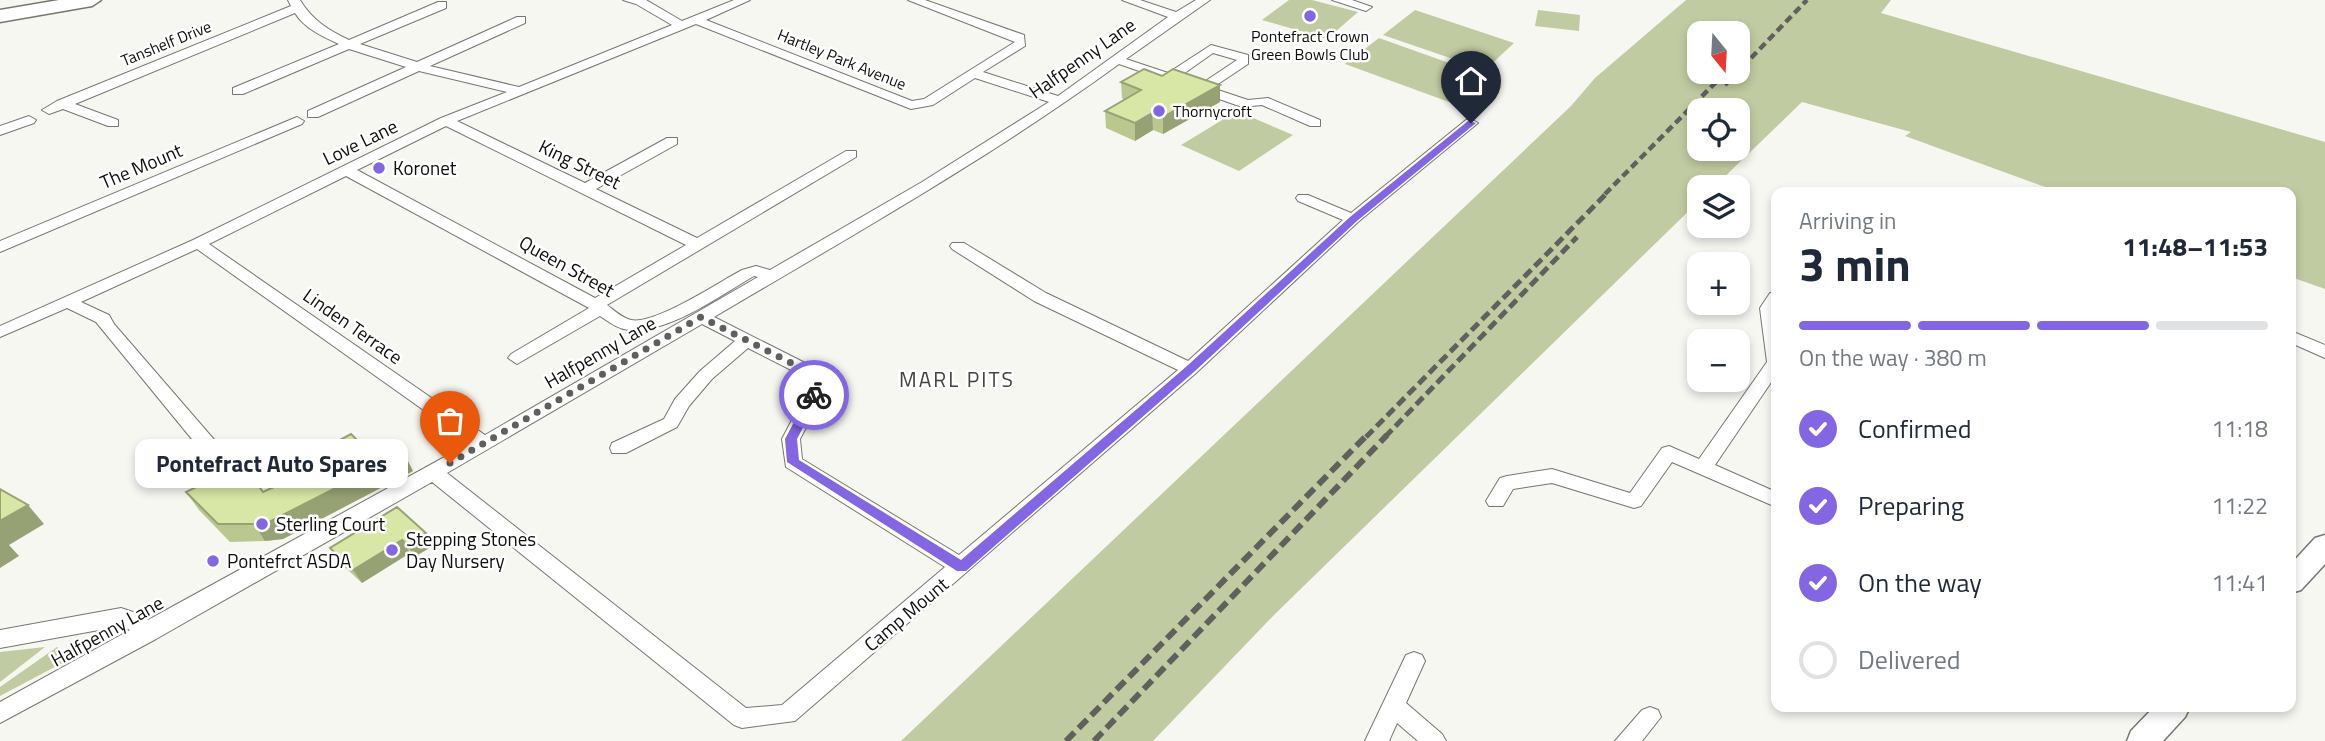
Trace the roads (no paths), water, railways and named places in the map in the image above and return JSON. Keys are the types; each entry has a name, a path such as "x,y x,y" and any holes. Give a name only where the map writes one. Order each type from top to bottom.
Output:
{"main road":[{"path":"0,16 92,0"},
{"path":"2296,577 2325,546"},
{"path":"2143,741 2162,712"}],"street":[{"name":"Hartley Park Avenue","path":"629,0 639,1 687,22 911,105 928,102 1021,44 1020,38 914,0"},
{"name":"Love Lane","path":"0,332 198,243 446,121 516,90 744,0"},
{"path":"1128,0 1177,16"},
{"name":"Halfpenny Lane","path":"0,713 484,444 927,185 1060,101 1177,16 1204,0"},
{"path":"1338,0 1366,7"},
{"path":"295,4 306,22 346,45 516,90"},
{"name":"Tanshelf Drive","path":"113,123 56,107 295,4"},
{"path":"238,91 442,5"},
{"path":"313,114 521,20"},
{"path":"1170,77 1211,49 1244,58 1244,61 1203,88"},
{"path":"1118,60 1247,104 1263,101 1315,123"},
{"path":"975,74 1060,101"},
{"path":"0,131 29,120"},
{"name":"The Mount","path":"0,247 297,121"},
{"name":"King Street","path":"446,121 587,188 696,244"},
{"name":"Camp Mount","path":"433,472 742,718 767,718 787,714 1191,369 1353,219 1471,123"},
{"path":"587,188 672,141"},
{"path":"517,358 696,244 851,154"},
{"name":"Queen Street","path":"346,170 627,325 643,325 671,316 748,272 756,271 773,276"},
{"path":"1303,198 1353,219"},
{"name":"Linden Terrace","path":"198,243 484,444"},
{"path":"958,246 1040,297 1191,369"},
{"path":"67,302 103,319 106,326 216,455"},
{"path":"1771,304 1768,308 1771,328"},
{"path":"701,317 809,372 815,393 791,439 793,462 962,567"},
{"path":"2296,338 2325,352"},
{"path":"619,448 671,423 681,403 706,375 744,341"},
{"path":"1703,468 1771,369"},
{"path":"1496,501 1507,483 1552,476 1634,501 1670,453 1771,498"},
{"path":"0,639 121,617 134,621 148,633"},
{"path":"1377,741 1414,661"},
{"path":"1393,706 1434,741"},
{"path":"1627,741 1650,717"}],"railway":[{"path":"1725,85 1807,0"},
{"path":"1605,194 1714,84"},
{"path":"1366,437 1607,193"},
{"path":"1385,437 1577,237"},
{"path":"1066,741 1367,435"},
{"path":"1094,741 1387,435"}],"place":[{"name":"Pontefract Crown Green Bowls Club","path":"1310,16"},
{"name":"Thornycroft","path":"1159,111"},
{"name":"Koronet","path":"379,168"},
{"name":"Pontefract Auto Spares","path":"450,463"},
{"name":"Sterling Court","path":"262,524"},
{"name":"Stepping Stones Day Nursery","path":"392,550"},
{"name":"Pontefrct ASDA","path":"213,561"}],"district":[{"name":"MARL PITS","path":"957,380"}]}
